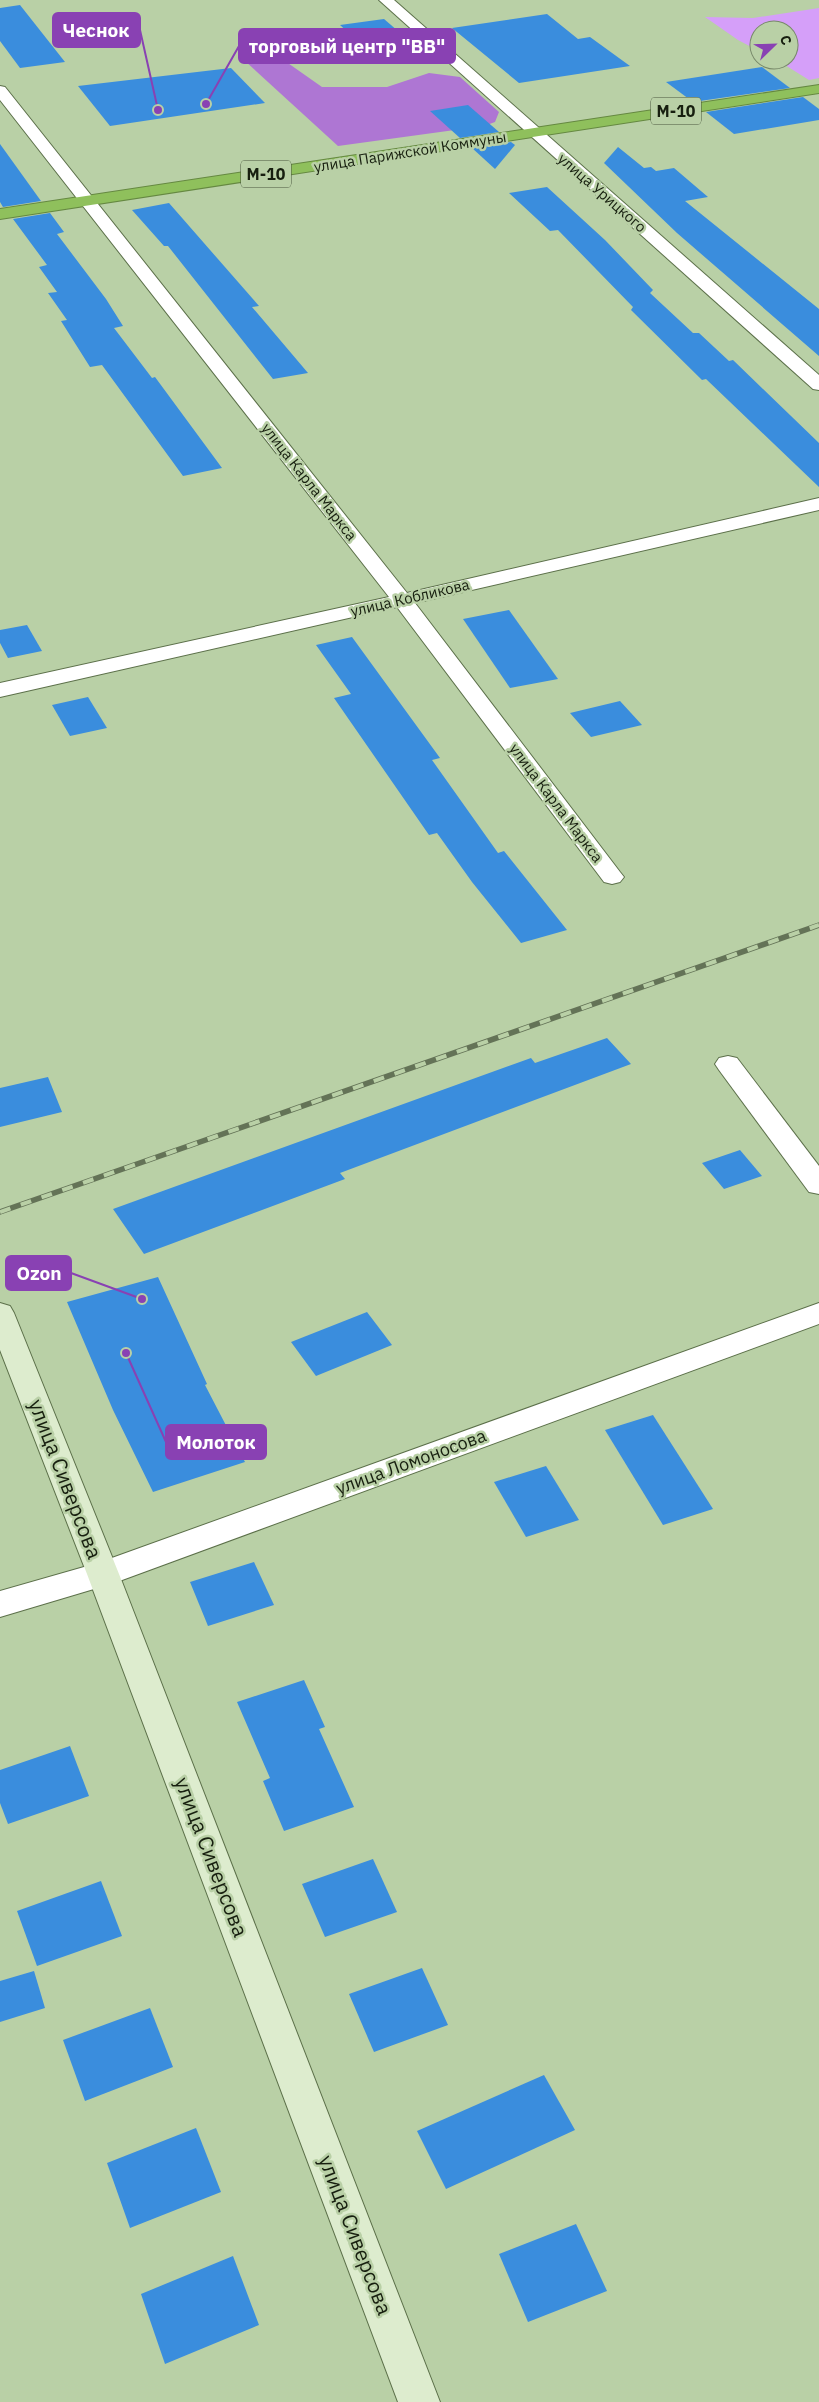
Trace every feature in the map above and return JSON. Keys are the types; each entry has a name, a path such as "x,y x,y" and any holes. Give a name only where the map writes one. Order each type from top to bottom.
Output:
{"highway":[{"name":"улица Парижской Коммуны","path":"0,214 819,89"}],"street":[{"name":"улица Урицкого","path":"386,0 533,133 819,385"},
{"name":"улица Карла Маркса","path":"0,90 402,600 612,877"},
{"name":"улица Кобликова","path":"0,690 819,504"},
{"path":"728,1064 819,1184"},
{"name":"улица Сиверсова","path":"0,1313 103,1574 419,2402"},
{"name":"улица Ломоносова","path":"0,1604 103,1574 819,1313"}],"shaded area":[{"path":"819,8 819,78 809,80 793,70 799,70 799,20 749,20 749,46 705,17 753,18"},
{"path":"248,35 322,87 387,87 429,73 460,77 499,112 495,122 484,126 338,146 244,60"}],"building":[{"path":"20,5 65,62 20,68 0,41 0,8"},
{"path":"547,14 578,39 590,37 630,66 519,83 452,28"},
{"path":"384,19 427,56 382,63 340,25"},
{"path":"231,68 265,103 110,126 78,86"},
{"path":"749,69 766,70 790,88 693,102 666,82"},
{"path":"803,97 819,109 819,120 734,134 706,112"},
{"path":"468,105 499,132 460,138 430,111"},
{"path":"511,142 515,145 495,169 472,148"},
{"path":"0,144 41,201 3,207 0,202"},
{"path":"618,147 644,168 651,167 656,171 674,168 708,197 685,201 819,309 819,356 677,233 604,163"},
{"path":"547,187 605,240 653,290 650,293 693,333 699,333 729,361 733,360 819,443 819,487 706,379 702,380 631,310 633,307 558,230 550,231 509,193"},
{"path":"169,203 259,306 252,307 308,373 273,379 168,246 164,246 132,210"},
{"path":"50,213 64,232 57,234 106,299 123,326 114,328 152,378 155,377 222,468 183,476 102,365 90,367 61,321 67,320 48,293 57,292 39,267 47,265 13,219"},
{"path":"509,610 558,679 510,688 463,619"},
{"path":"27,625 42,651 8,658 0,643 0,630"},
{"path":"352,637 440,758 432,760 498,853 504,851 567,930 521,943 472,882 437,833 429,835 334,698 351,694 316,645"},
{"path":"88,697 107,728 70,736 52,705"},
{"path":"620,701 642,725 591,737 570,713"},
{"path":"607,1038 631,1064 340,1173 345,1179 144,1254 113,1209 531,1058 535,1063"},
{"path":"48,1077 62,1112 0,1127 0,1088"},
{"path":"740,1150 762,1176 724,1189 702,1163"},
{"path":"158,1277 207,1384 205,1385 245,1462 153,1492 113,1410 67,1302"},
{"path":"367,1312 392,1345 316,1376 291,1342"},
{"path":"653,1415 713,1509 663,1525 605,1430"},
{"path":"546,1466 579,1520 526,1537 494,1482"},
{"path":"254,1562 274,1605 208,1626 190,1582"},
{"path":"304,1680 325,1727 319,1729 354,1807 284,1831 263,1781 270,1778 237,1702"},
{"path":"70,1746 89,1796 8,1824 0,1803 0,1770"},
{"path":"373,1859 397,1912 325,1937 302,1884"},
{"path":"101,1881 122,1936 37,1966 17,1911"},
{"path":"422,1968 448,2025 374,2052 349,1994"},
{"path":"34,1971 45,2008 0,2022 0,1981"},
{"path":"150,2008 173,2067 85,2101 63,2040"},
{"path":"544,2075 575,2130 446,2189 417,2131"},
{"path":"196,2128 221,2192 130,2228 107,2163"},
{"path":"576,2224 607,2291 528,2322 499,2254"},
{"path":"233,2256 259,2325 165,2364 141,2294"}],"railway":[{"path":"0,1212 819,925"}],"place":[{"name":"торговый центр \"ВВ\"","path":"206,104"},
{"name":"Чеснок","path":"158,110"},
{"name":"Ozon","path":"142,1299"},
{"name":"Молоток","path":"126,1353"}]}
